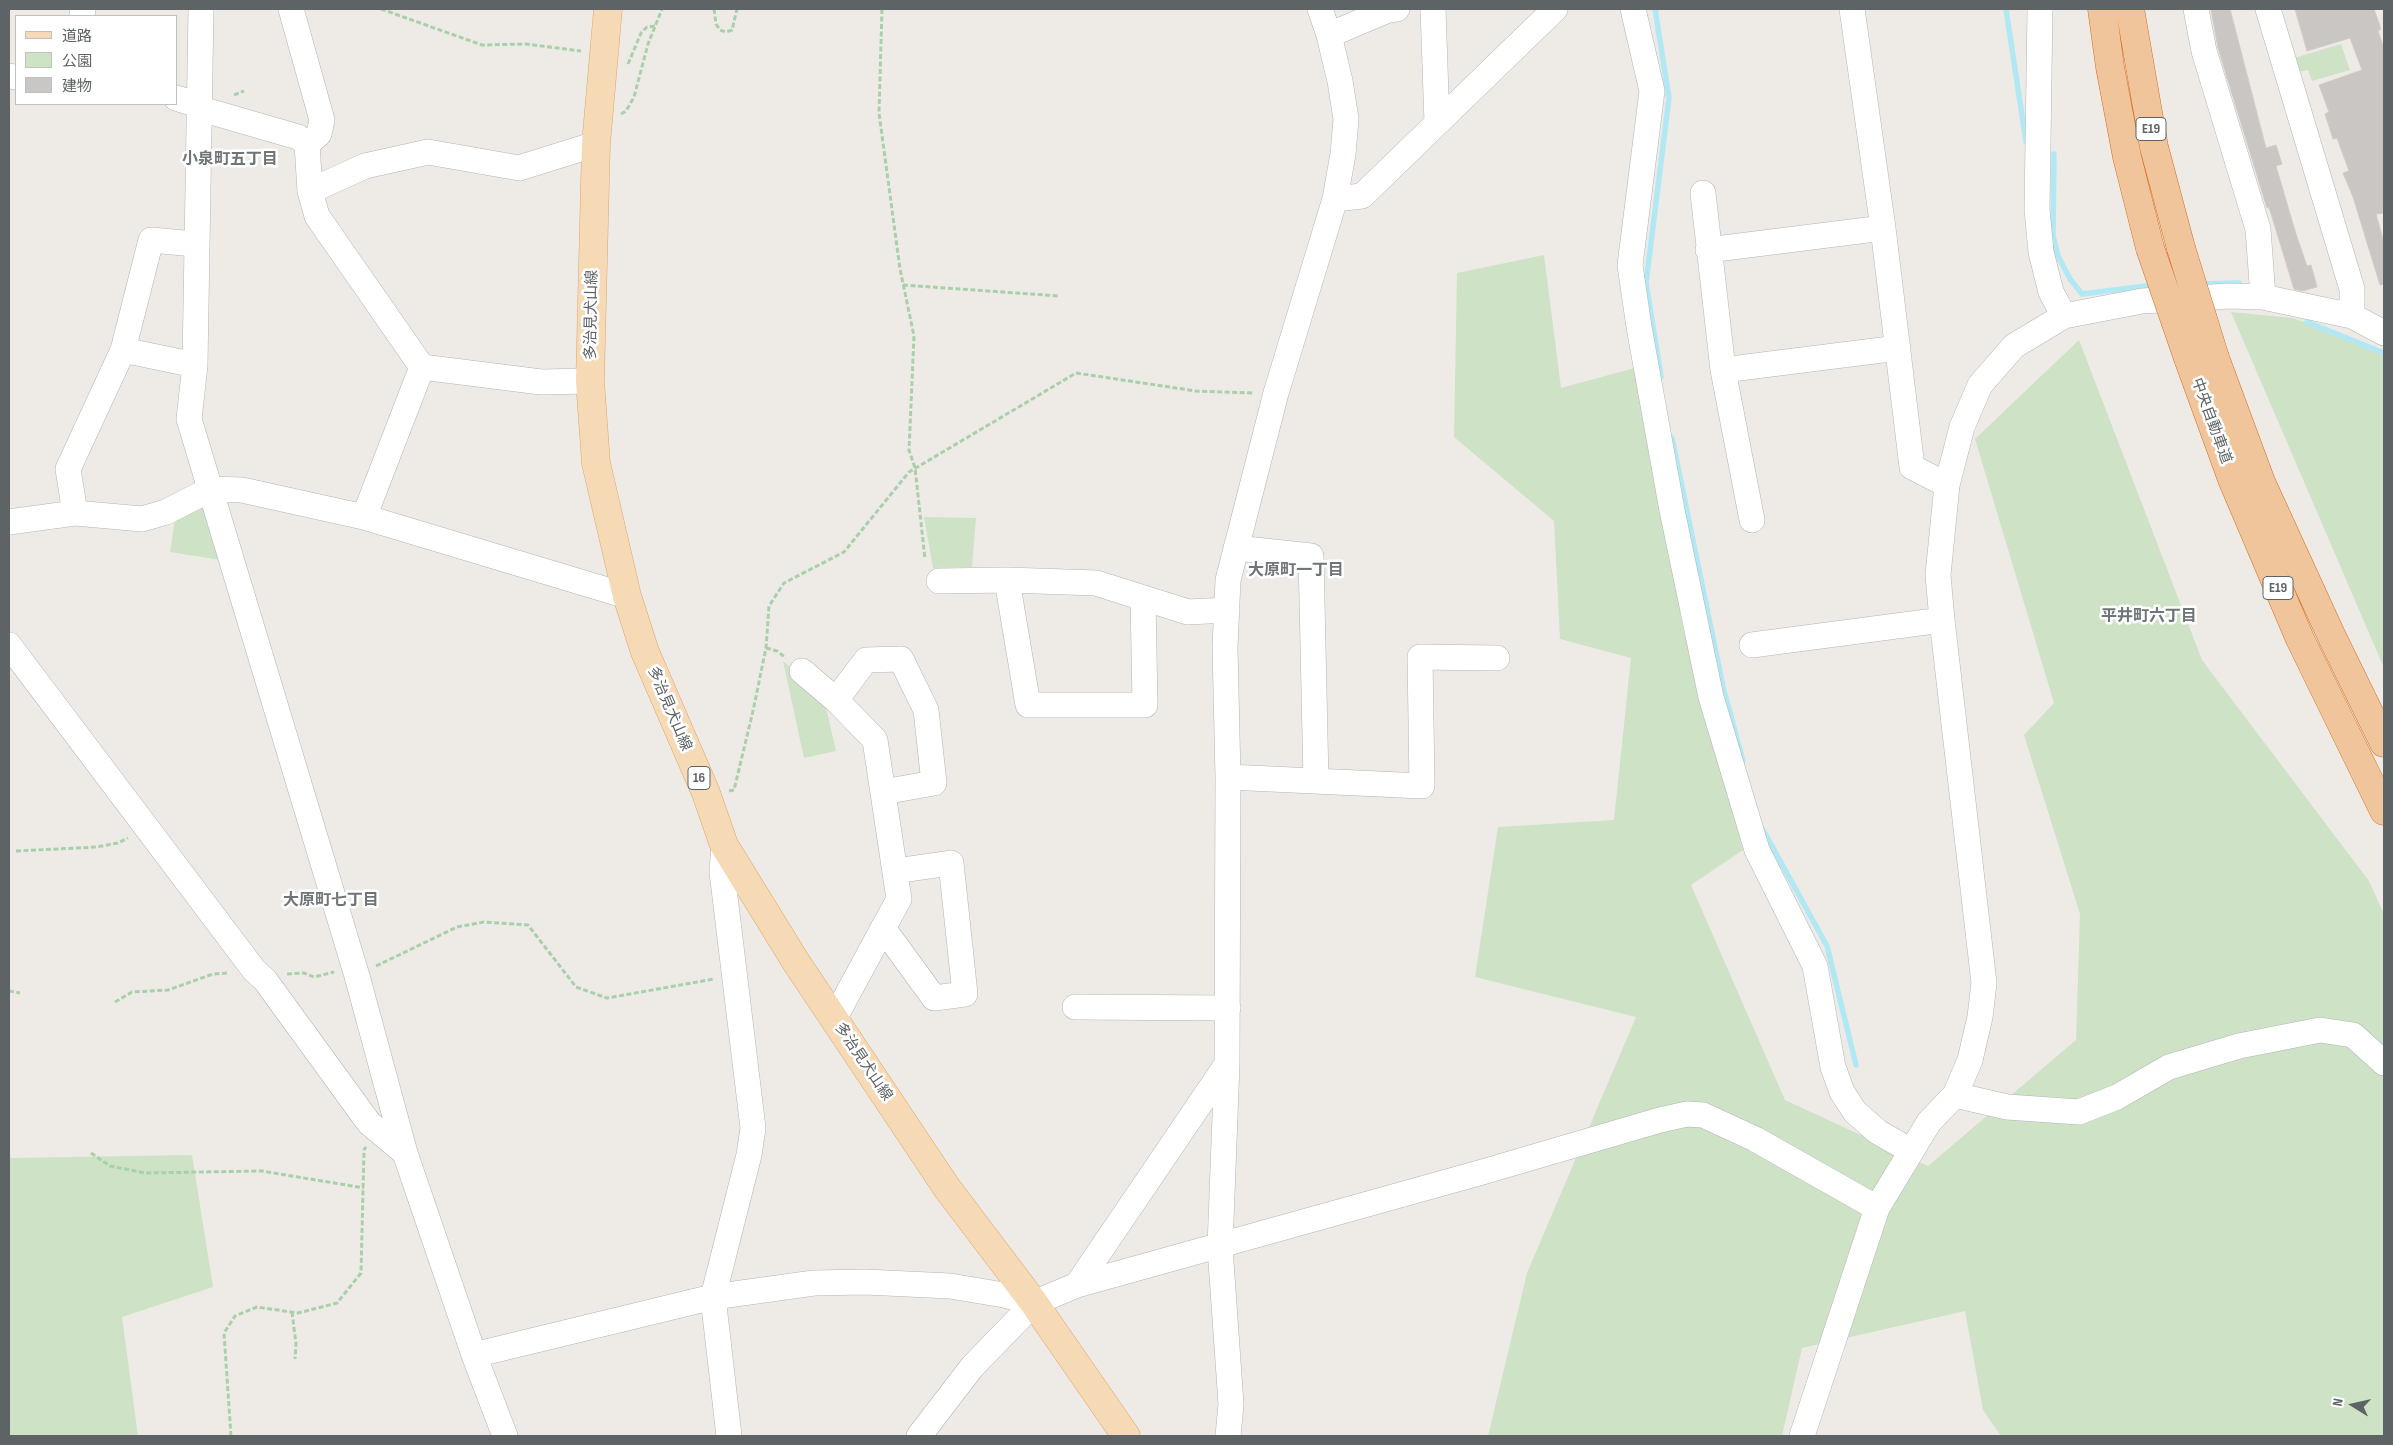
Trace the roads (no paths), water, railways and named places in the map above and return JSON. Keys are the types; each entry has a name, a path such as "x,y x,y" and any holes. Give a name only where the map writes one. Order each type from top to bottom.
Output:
{"highway":[{"name":"中央自動車道","path":"2102,9 2110,67 2127,157 2150,248 2188,358 2232,479 2300,639 2384,811"},
{"name":"中央自動車道","path":"2130,9 2154,147 2181,248 2215,358 2261,482 2384,743"}],"main road":[{"name":"多治見犬山線","path":"608,9 597,132 590,381 596,463 627,596 645,652 706,792 724,844 796,962 947,1188 1034,1303 1126,1436"}],"street":[{"path":"201,9 195,244 195,365 189,418 356,971 405,1153 474,1355 506,1436"},
{"path":"292,9 322,120 319,134 307,144"},
{"path":"1228,1436 1230,1404 1220,1246 1228,1008 1228,777 1225,648 1228,580 1276,393 1335,199 1343,154 1346,119 1329,35 1320,9"},
{"path":"1329,35 1388,10 1397,9"},
{"path":"1433,9 1437,123"},
{"path":"1335,199 1362,196 1555,9"},
{"path":"1633,9 1652,91 1630,265 1639,327 1672,510 1711,697 1756,850 1815,966 1833,1067 1842,1092 1861,1117 1878,1132 1910,1151"},
{"path":"1852,9 1883,228 1912,467 1947,484"},
{"path":"2040,9 2037,209 2041,252 2051,292 2064,316"},
{"path":"2196,9 2204,51 2258,229 2263,297"},
{"path":"2268,9 2352,289 2352,316"},
{"path":"178,99 200,106 208,111 298,137 307,144 310,191 317,216 422,367 541,382 590,381"},
{"path":"310,191 365,166 428,152 519,168 597,132"},
{"path":"1703,193 1723,370 1752,520"},
{"path":"1708,250 1883,228"},
{"path":"75,513 68,469 123,350 151,240 195,244"},
{"path":"1802,1436 1839,1328 1861,1251 1877,1208 1929,1122 1956,1095 1970,1060 1980,1017 1984,983 1938,575 1947,484 1962,427 1980,385 2014,346 2064,316 2142,302 2229,296 2263,297 2352,316 2384,333"},
{"path":"1723,370 1898,348"},
{"path":"123,350 195,365"},
{"path":"364,517 422,367"},
{"path":"9,522 75,513 142,519 166,512 211,489 242,490 364,517 627,596"},
{"path":"1236,548 1310,556 1316,781"},
{"path":"939,581 1007,580 1096,583 1188,612 1227,610"},
{"path":"1007,580 1028,705 1145,705 1143,598"},
{"path":"1752,644 1942,620"},
{"path":"9,645 376,1130 405,1153"},
{"path":"1228,777 1422,786 1420,657 1497,658"},
{"path":"836,700 866,660 901,659 926,710 934,783 883,792"},
{"path":"802,671 836,700 875,740 899,899 834,1019"},
{"path":"724,844 722,872 736,975 753,1128 749,1155 713,1297 729,1436"},
{"path":"883,928 934,998 965,994 951,863 895,871"},
{"path":"1074,1007 1228,1008"},
{"path":"1956,1095 2007,1107 2079,1112 2117,1097 2169,1067 2239,1046 2320,1030 2353,1035 2384,1063"},
{"path":"1077,1285 1227,1064"},
{"path":"919,1436 972,1367 1034,1303 1077,1285 1687,1114 1703,1115 1755,1139 1877,1208"},
{"path":"474,1355 713,1297 814,1284 865,1282 950,1286 1004,1295 1034,1303"}],"waterway":[{"path":"1655,9 1669,98 1646,283 1661,377"},
{"path":"2006,9 2026,142"},
{"path":"2054,154 2053,236 2058,256 2070,279 2082,294 2154,285"},
{"path":"2201,284 2239,283"},
{"path":"2307,322 2384,353"},
{"path":"1672,438 1723,687 1743,761"},
{"path":"1762,828 1827,946 1856,1065"}],"district":[{"name":"小泉町五丁目","path":"230,160"},
{"name":"大原町一丁目","path":"1296,571"},
{"name":"平井町六丁目","path":"2149,617"},
{"name":"大原町七丁目","path":"331,901"}]}
